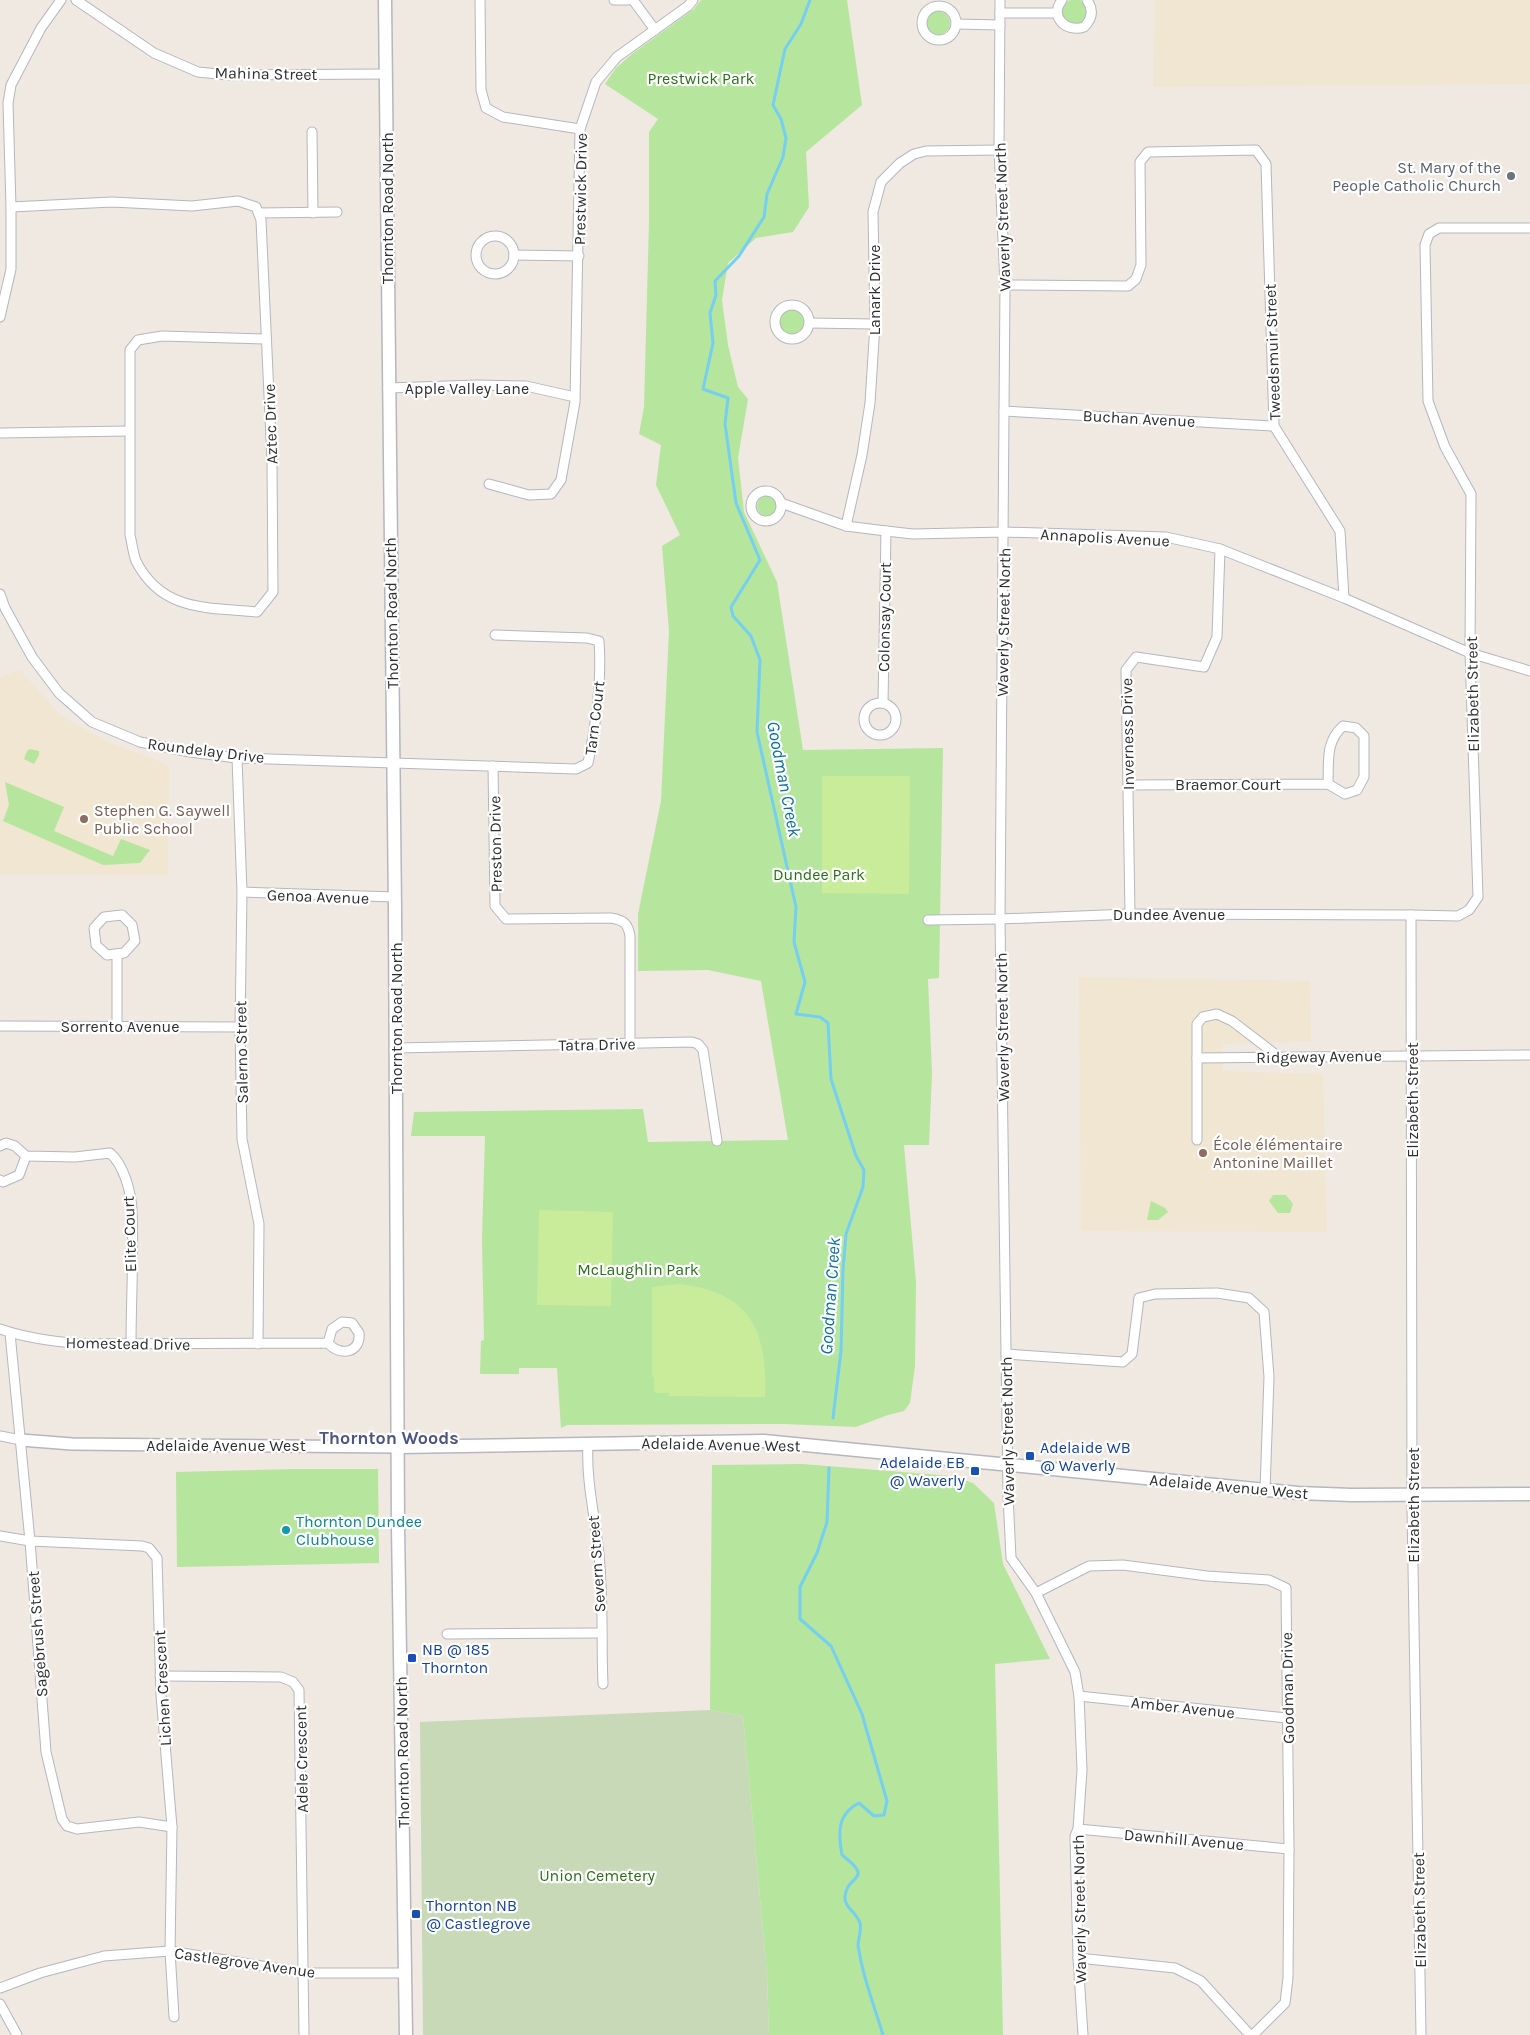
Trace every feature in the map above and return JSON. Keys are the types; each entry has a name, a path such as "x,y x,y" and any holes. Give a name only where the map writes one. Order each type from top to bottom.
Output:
{"main road":[{"name":"Thornton Road North","path":"385,0 395,898 398,1447 406,2035"},
{"name":"Adelaide Avenue West","path":"398,1447 764,1441 1265,1490 1352,1496 1530,1494"}],"street":[{"path":"0,318 11,269 12,207 8,103 11,85 41,28 61,0"},
{"name":"Mahina Street","path":"76,0 154,53 198,72 228,75 386,74"},
{"path":"480,0 481,90 486,108 503,117 580,129"},
{"path":"614,0 628,0"},
{"path":"633,0 655,30"},
{"name":"Prestwick Drive","path":"489,484 530,495 551,494 561,480 575,396 580,129 596,82 617,57 688,6 693,0"},
{"name":"Waverly Street North","path":"1000,0 999,150 1005,285 1000,919 1007,1465 1011,1558 1036,1594 1074,1672 1079,1696 1082,1770 1078,1829 1075,1836 1078,1958 1084,2035"},
{"path":"1062,0 1057,7 1057,13 1062,24 1066,27 1078,29 1088,23 1092,12 1087,0"},
{"path":"1000,13 1057,13"},
{"path":"956,24 1000,25"},
{"path":"312,132 313,213"},
{"name":"Lanark Drive","path":"846,526 862,455 870,403 874,324 873,212 881,182 900,163 914,154 926,151 999,150"},
{"name":"Tweedsmuir Street","path":"1005,285 1128,286 1136,279 1141,266 1140,162 1148,152 1256,150 1266,164 1274,426 1340,531 1344,598"},
{"path":"12,207 112,202 192,206 238,201 256,207 259,213 337,212"},
{"name":"Aztec Drive","path":"130,431 130,535 136,560 154,587 166,596 197,606 257,612 273,592 272,460 261,220 259,213"},
{"name":"Elizabeth Street","path":"1421,2035 1412,1495 1411,915 1458,916 1469,910 1478,897 1470,653 1471,494 1445,447 1428,402 1425,245 1428,234 1439,228 1530,228"},
{"path":"494,237 505,239 510,243 514,255 510,267 505,271 493,274 484,270 480,265 477,253 480,244 494,237"},
{"path":"514,255 579,256"},
{"path":"809,323 874,324"},
{"path":"0,433 130,431 130,350 138,340 162,336 266,338"},
{"name":"Apple Valley Lane","path":"388,388 477,384 526,386 575,396"},
{"name":"Buchan Avenue","path":"1004,411 1274,426"},
{"name":"Annapolis Avenue","path":"781,503 846,526 913,534 1004,532 1166,537 1220,549 1344,598 1470,653 1530,671"},
{"name":"Colonsay Court","path":"883,703 886,531"},
{"name":"Inverness Drive","path":"1130,914 1126,670 1136,657 1204,667 1217,637 1220,549"},
{"name":"Roundelay Drive","path":"0,594 3,609 32,658 59,693 92,722 140,742 190,752 237,758 393,764"},
{"name":"Tarn Court","path":"393,764 576,770 588,763 600,662 599,640 495,635"},
{"name":"Braemor Court","path":"1128,785 1328,784 1345,794 1357,790 1364,777 1364,736 1356,728 1343,726 1334,734 1329,749 1328,784"},
{"name":"Salerno Street","path":"237,758 242,892 240,1027 242,1139 259,1224 258,1344"},
{"name":"Preston Drive","path":"494,766 495,906 506,919 611,918 625,923 629,928 630,936 630,1043"},
{"name":"Genoa Avenue","path":"242,892 395,898"},
{"name":"Dundee Avenue","path":"928,920 1130,914 1411,915"},
{"path":"122,915 132,925 134,941 124,953 116,954 107,955 96,945 94,928 104,917 122,915"},
{"path":"116,954 117,1026"},
{"path":"1197,1140 1197,1024 1202,1017 1217,1014 1232,1021 1279,1057"},
{"name":"Sorrento Avenue","path":"0,1026 240,1027"},
{"name":"Tatra Drive","path":"396,1048 692,1042 701,1046 717,1141"},
{"name":"Ridgeway Avenue","path":"1197,1058 1530,1055"},
{"path":"0,1146 6,1143 15,1146 26,1156 20,1175 3,1182 0,1180"},
{"name":"Elite Court","path":"26,1156 75,1157 110,1153 116,1158 127,1185 132,1208 131,1345"},
{"path":"1006,1354 1123,1362 1132,1354 1140,1298 1155,1294 1217,1293 1249,1298 1264,1312 1269,1377 1265,1490"},
{"name":"Homestead Drive","path":"0,1329 10,1333 56,1342 131,1345 328,1343"},
{"name":"Sagebrush Street","path":"10,1333 30,1541 46,1752 62,1819 67,1826 77,1829 139,1822 172,1827"},
{"name":"Adelaide Avenue West","path":"0,1436 21,1440 72,1444 398,1447"},
{"name":"Severn Street","path":"588,1444 589,1488 598,1548 603,1684"},
{"name":"Lichen Crescent","path":"0,1536 30,1541 142,1546 149,1548 154,1553 159,1566 160,1676 172,1827 170,1951 174,2017"},
{"name":"Goodman Drive","path":"1036,1594 1088,1566 1123,1565 1207,1576 1269,1580 1286,1588 1289,1849 1288,1978 1285,2003 1252,2035"},
{"path":"447,1634 601,1632"},
{"name":"Adele Crescent","path":"160,1676 281,1677 293,1682 299,1690 305,1973"},
{"name":"Amber Avenue","path":"1079,1696 1287,1718"},
{"name":"Dawnhill Avenue","path":"1078,1829 1289,1849"},
{"name":"Castlegrove Avenue","path":"0,1988 40,1973 104,1956 170,1951 305,1973 404,1973"},
{"path":"1078,1958 1175,1968 1201,1981 1252,2035"},
{"path":"304,2035 305,1973"},
{"path":"0,2004 17,2035"}],"shaded area":[{"path":"1155,0 1530,0 1530,84 1153,87"},
{"name":"Stephen G. Saywell Public School","path":"20,670 58,714 105,741 169,765 168,875 0,874 0,677"},
{"name":"École élémentaire Antonine Maillet","path":"1079,977 1310,981 1311,1041 1223,1044 1223,1071 1323,1074 1327,1232 1081,1231"}],"green space":[{"path":"1075,-1 1084,3 1088,12 1084,21 1075,25 1066,21 1062,12 1066,3"},
{"path":"701,0 847,0 862,105 806,152 809,207 793,232 756,238 728,263 722,300 728,345 738,387 748,399 738,458 744,512 777,582 803,750 943,748 939,978 928,979 932,1073 929,1145 904,1145 916,1282 915,1366 910,1403 904,1411 856,1427 784,1424 567,1425 561,1428 557,1368 519,1368 519,1374 480,1374 481,1341 484,1340 482,1239 485,1136 411,1136 414,1112 643,1109 648,1142 788,1140 761,981 708,970 638,971 638,914 661,801 669,631 662,546 680,535 656,485 661,445 639,434 644,407 649,222 649,132 658,119 605,84 616,68 632,54 694,9"},
{"path":"933,11 943,11 950,18 950,28 943,35 933,35 926,28 926,18"},
{"path":"792,309 801,313 805,322 801,331 792,335 783,331 779,322 783,313"},
{"path":"767,496 774,499 777,506 774,513 767,516 760,513 757,506 760,499"},
{"path":"30,749 39,751 34,764 24,759 27,751"},
{"path":"822,776 910,776 909,894 822,893"},
{"path":"5,782 64,807 54,831 113,856 121,839 150,850 140,863 103,865 3,821 9,805"},
{"path":"1273,1195 1286,1195 1293,1204 1290,1213 1278,1213 1269,1201"},
{"path":"1151,1201 1165,1208 1168,1212 1158,1220 1147,1220"},
{"path":"539,1210 613,1212 611,1306 537,1305"},
{"path":"678,1284 702,1288 722,1295 738,1305 749,1318 758,1333 763,1352 765,1397 669,1396 669,1393 657,1393 654,1391 654,1377 652,1377 652,1287"},
{"path":"802,1464 952,1476 973,1483 994,1503 1003,1564 1050,1659 995,1664 1003,2035 769,2035 767,1973 743,1716 710,1710 712,1465"},
{"path":"378,1469 379,1563 177,1567 176,1472"},
{"name":"Union Cemetery","path":"710,1710 743,1716 767,1973 769,2035 423,2035 420,1722"}],"waterway":[{"name":"Goodman Creek","path":"810,0 801,24 785,49 773,105 781,119 786,138 783,157 767,194 764,217 739,256 715,281 716,295 710,313 713,343 703,389 728,398 725,424 736,503 760,560 731,607 733,616 751,636 760,660 757,732 796,907 794,942 805,982 796,1014 820,1017 828,1023 831,1079 856,1156 864,1170 863,1187 846,1234 841,1351 833,1418"},
{"name":"Goodman Creek","path":"829,1468 827,1522 817,1553 800,1587 800,1619 831,1646 862,1714 887,1801 884,1815 874,1816 859,1803 852,1807 843,1818 840,1832 842,1855 852,1863 857,1869 858,1874 847,1890 845,1901 860,1923 861,1929 858,1946 861,1961 883,2035"}],"place":[{"name":"St. Mary of the People Catholic Church","path":"1511,176"},
{"name":"Stephen G. Saywell Public School","path":"84,819"},
{"name":"École élémentaire Antonine Maillet","path":"1203,1153"},
{"name":"Adelaide WB @ Waverly","path":"1030,1456"},
{"name":"Adelaide EB @ Waverly","path":"975,1471"},
{"name":"Thornton Dundee Clubhouse","path":"286,1530"},
{"name":"NB @ 185 Thornton","path":"412,1658"},
{"name":"Thornton NB @ Castlegrove","path":"416,1914"}],"district":[{"name":"Thornton Woods","path":"389,1438"}],"park label":[{"name":"Prestwick Park","path":"701,78"},
{"name":"Dundee Park","path":"819,874"},
{"name":"McLaughlin Park","path":"638,1269"}]}
